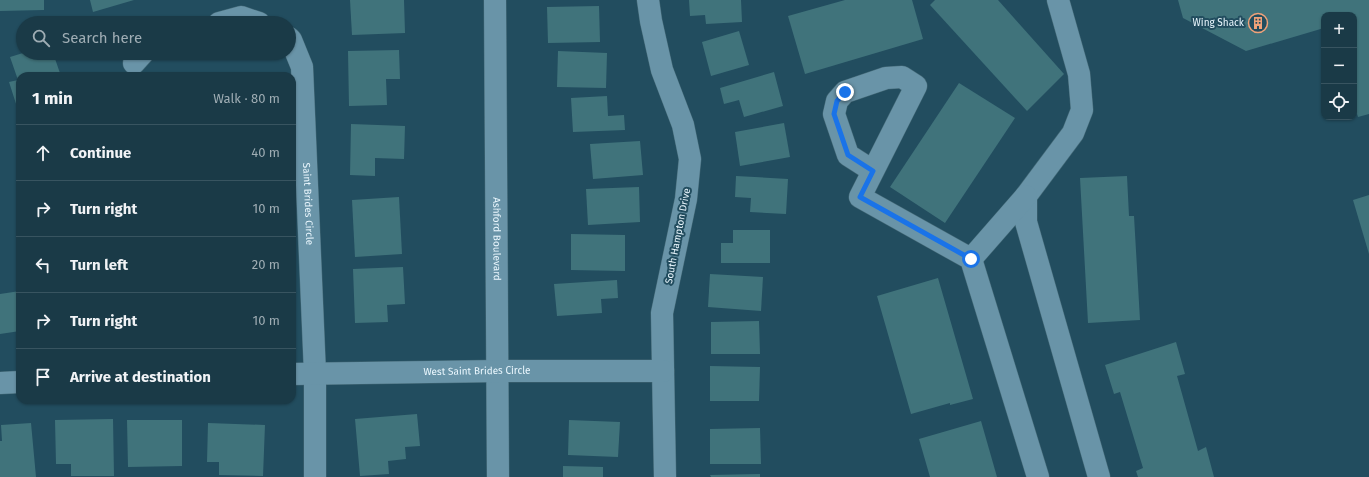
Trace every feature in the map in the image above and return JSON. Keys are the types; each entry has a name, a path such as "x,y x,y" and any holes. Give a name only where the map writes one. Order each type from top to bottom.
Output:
{"street":[{"name":"Ashford Boulevard","path":"495,0 499,371 498,477"},
{"name":"South Hampton Drive","path":"648,0 662,70 683,125 690,159 686,199 662,313 665,477"},
{"path":"971,259 1026,196 1073,133 1082,110 1079,74 1058,0"},
{"name":"Saint Brides Circle","path":"296,52 302,67 315,374 315,477"},
{"path":"873,171 860,197 971,259 1038,477"},
{"path":"1026,196 1026,222 1099,477"},
{"name":"West Saint Brides Circle","path":"296,374 499,371 663,371"},
{"path":"0,384 16,382"}],"building":[{"path":"0,0 44,0 44,10 0,11"},
{"path":"90,0 134,0 93,12"},
{"path":"350,0 404,0 405,33 352,35"},
{"path":"689,0 741,0 742,22 706,24 705,15 690,16"},
{"path":"845,0 912,0 923,39 805,74 788,16"},
{"path":"935,0 998,0 1064,74 1027,111 930,5"},
{"name":"Wing Shack","path":"1178,0 1369,0 1369,114 1358,117 1357,114 1357,12 1321,12 1321,29 1246,51 1183,18"},
{"path":"599,6 600,42 548,43 547,7"},
{"path":"739,31 749,65 711,76 702,42"},
{"path":"399,50 400,79 386,79 387,105 349,106 348,51"},
{"path":"558,51 607,53 606,88 557,87"},
{"path":"16,55 16,60 55,60 60,72 16,72 16,74 10,57"},
{"path":"774,72 783,106 744,117 739,100 724,104 720,88"},
{"path":"16,80 16,104 9,82"},
{"path":"959,83 1015,118 945,223 890,187"},
{"path":"607,96 608,116 624,115 625,130 573,132 571,98"},
{"path":"784,123 790,157 740,166 735,132"},
{"path":"351,124 405,126 404,159 375,158 375,176 350,175"},
{"path":"640,141 643,175 593,179 590,144"},
{"path":"736,176 788,179 786,214 750,212 751,198 735,197"},
{"path":"1127,176 1129,216 1134,216 1140,320 1088,323 1080,178"},
{"path":"639,187 640,222 588,225 586,189"},
{"path":"1369,195 1369,254 1353,200"},
{"path":"399,197 402,254 355,257 352,200"},
{"path":"733,230 770,230 770,263 721,263 721,243 733,243"},
{"path":"571,234 625,235 625,271 571,270"},
{"path":"403,267 405,304 387,305 388,322 355,323 353,269"},
{"path":"710,274 763,277 761,311 708,307"},
{"path":"938,278 973,399 950,405 950,403 911,414 877,296"},
{"path":"617,280 618,298 601,299 602,313 557,316 554,284"},
{"path":"16,292 16,332 0,334 0,294"},
{"path":"759,321 760,354 711,354 711,322"},
{"path":"1176,342 1185,374 1177,376 1198,451 1206,447 1214,477 1138,477 1136,471 1143,468 1120,392 1114,394 1105,365"},
{"path":"710,366 760,367 759,401 710,401"},
{"path":"417,414 420,446 405,447 406,459 388,461 389,474 360,476 355,419"},
{"path":"113,419 114,476 71,476 71,464 56,464 55,420"},
{"path":"127,420 182,420 182,466 128,467"},
{"path":"569,420 620,422 618,457 568,455"},
{"path":"981,421 997,477 930,477 919,439"},
{"path":"31,423 36,477 0,477 0,441 2,441 1,425"},
{"path":"208,423 265,425 263,476 219,475 219,462 207,462"},
{"path":"760,428 761,464 710,464 710,429"},
{"path":"563,466 603,467 603,477 563,477"},
{"path":"760,474 760,477 711,477 710,475"}],"place":[{"name":"Wing Shack","path":"1258,23"}],"route":[{"path":"845,92 837,101 834,114 848,155 873,171 860,197 971,259"}]}
